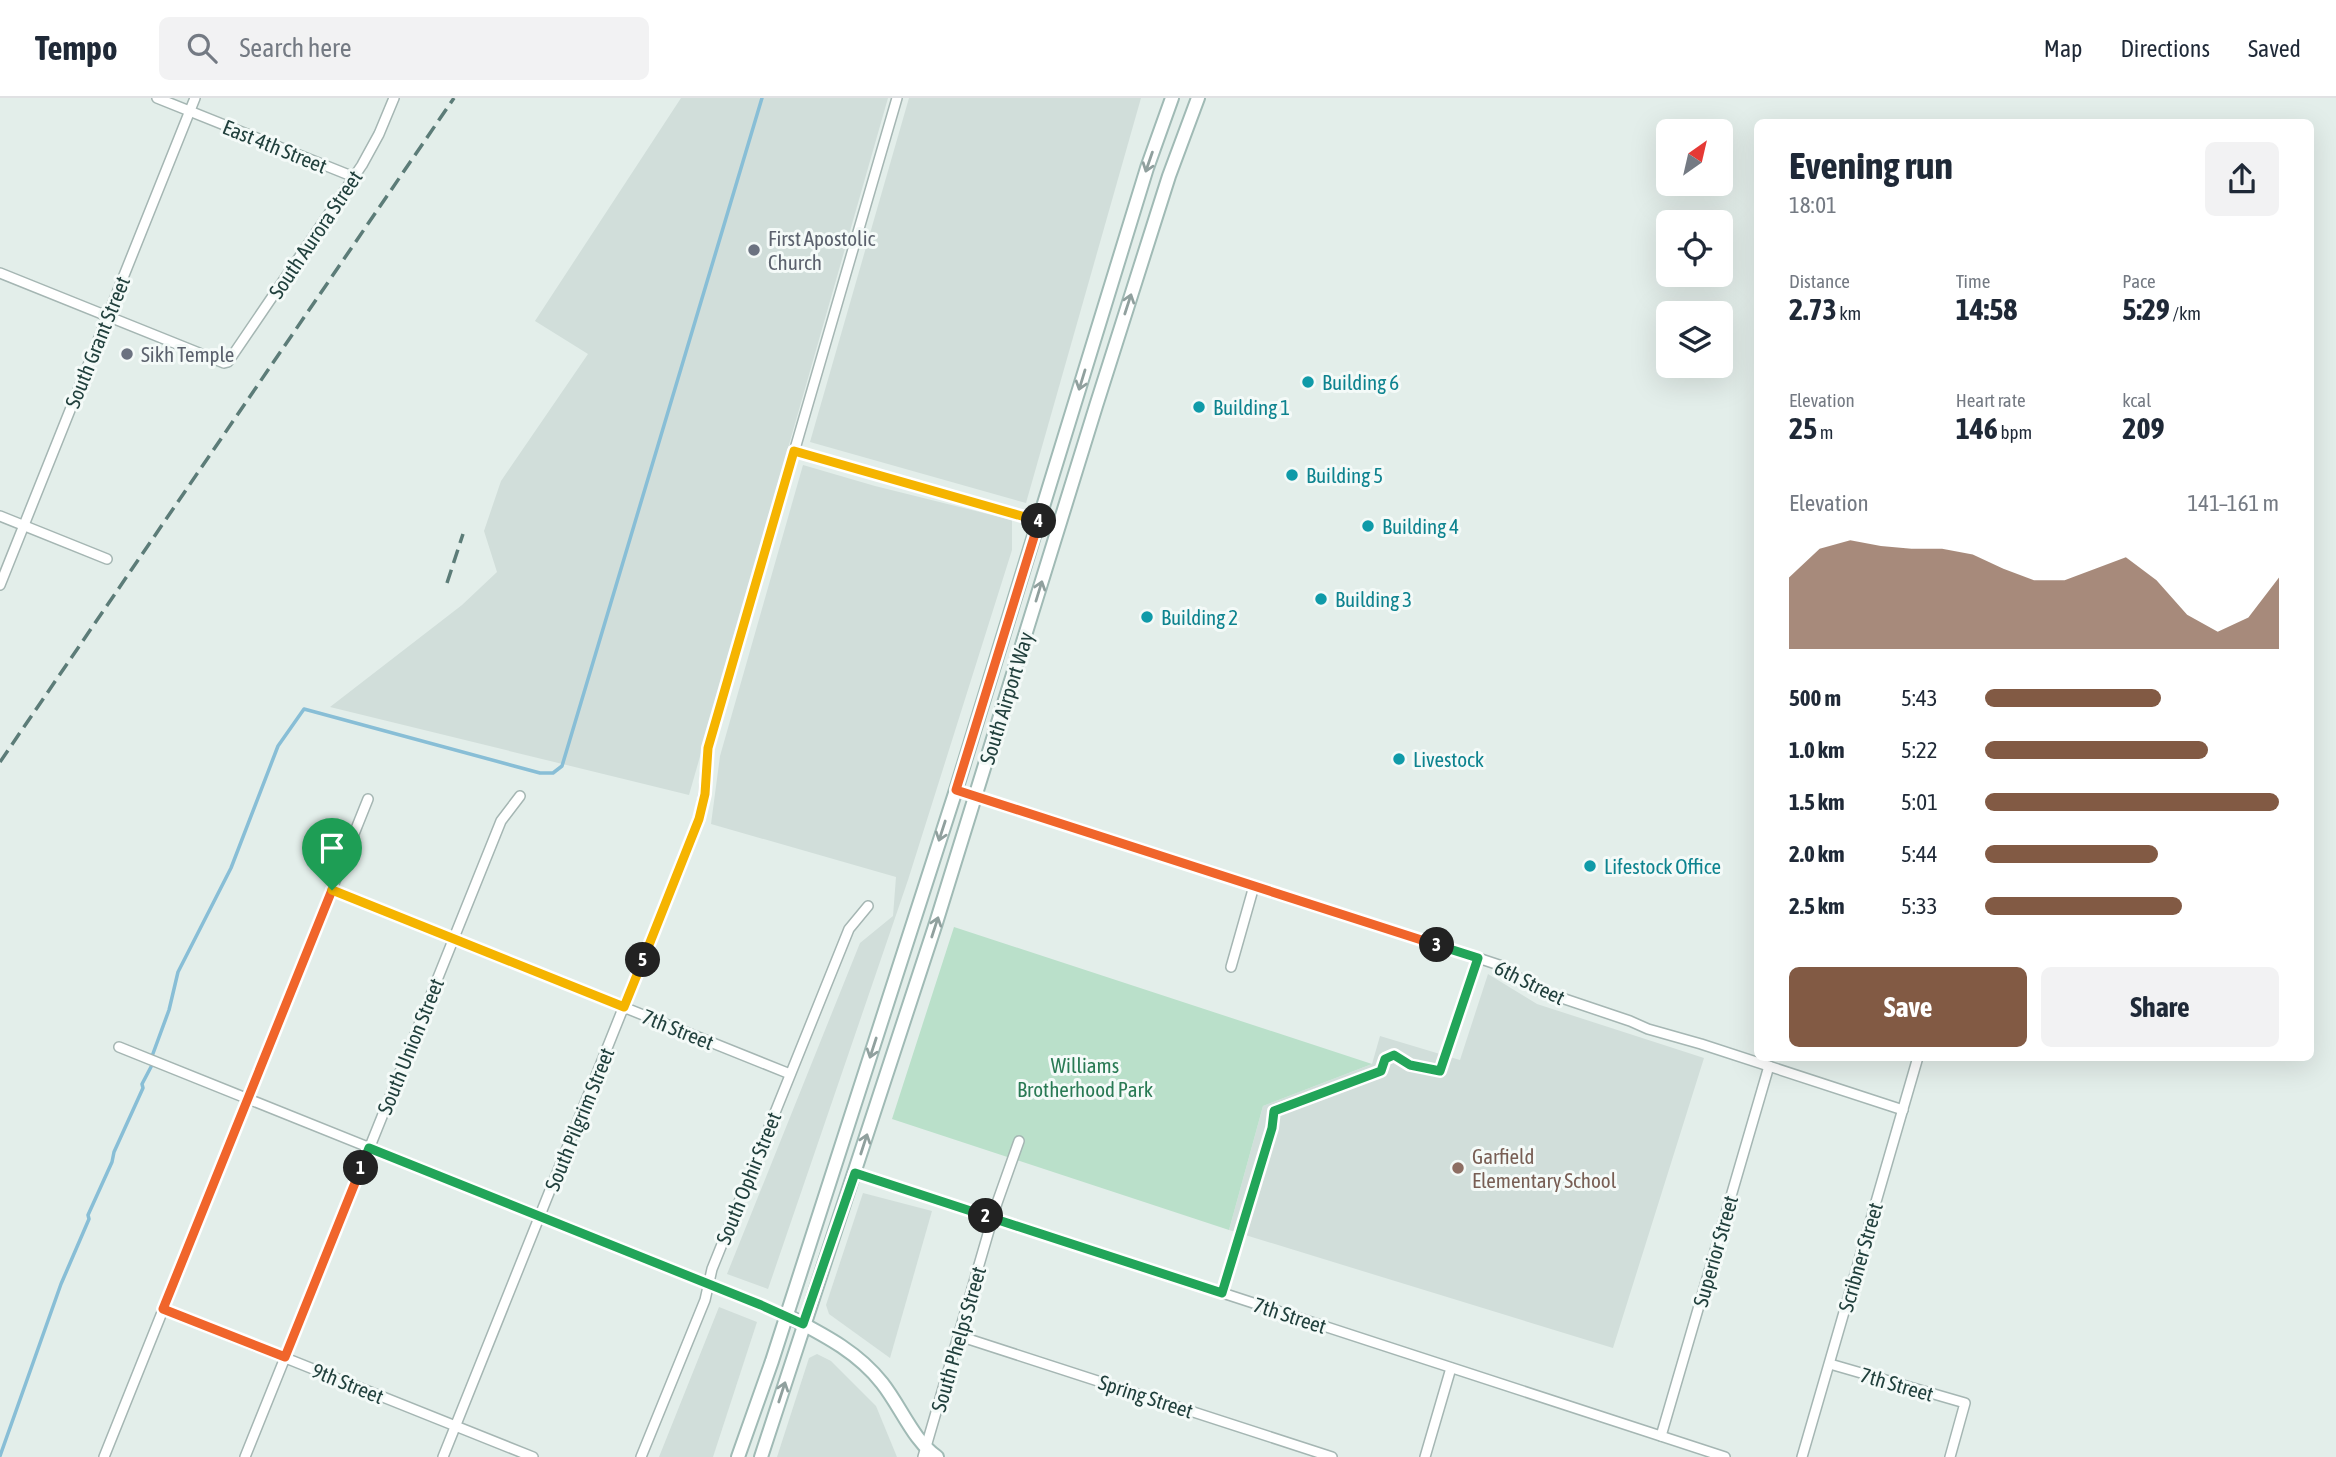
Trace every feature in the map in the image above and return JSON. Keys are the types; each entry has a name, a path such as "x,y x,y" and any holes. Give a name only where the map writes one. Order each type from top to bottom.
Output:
{"main road":[{"name":"South Airport Way","path":"738,1457 956,790 1147,168 1172,98"},
{"name":"South Airport Way","path":"761,1457 976,797 1169,176 1198,98"},
{"path":"786,1315 839,1343 870,1369 882,1383 924,1453 937,1457"}],"street":[{"name":"East 4th Street","path":"157,98 354,177"},
{"name":"South Grant Street","path":"0,585 195,98"},
{"name":"South Aurora Street","path":"107,316 224,363 232,357 354,177 379,134 394,98"},
{"path":"897,98 794,451 1039,521"},
{"path":"0,273 107,316"},
{"name":"South Pilgrim Street","path":"443,1457 699,819 705,794 708,748 794,451"},
{"path":"0,516 107,559"},
{"name":"6th Street","path":"956,790 1500,965 1538,990 1647,1029 1903,1110"},
{"name":"South Union Street","path":"245,1457 501,821 520,796"},
{"path":"104,1457 368,799"},
{"path":"1231,967 1254,886"},
{"name":"7th Street","path":"332,890 790,1074"},
{"name":"South Ophir Street","path":"641,1457 705,1300 712,1269 849,929 868,906"},
{"path":"1222,1293 1274,1119 1274,1111 1381,1071 1385,1059 1394,1055 1410,1065 1440,1071 1478,958"},
{"path":"119,1047 786,1315"},
{"name":"Scribner Street","path":"1802,1457 1917,1061"},
{"name":"Superior Street","path":"1661,1436 1769,1066"},
{"name":"South Phelps Street","path":"924,1453 993,1218 1019,1141"},
{"name":"7th Street","path":"855,1173 1725,1457"},
{"name":"9th Street","path":"163,1309 533,1457"},
{"name":"Spring Street","path":"959,1336 1332,1457"},
{"name":"7th Street","path":"1830,1364 1965,1403 1950,1457"},
{"path":"1425,1457 1451,1368"}],"shaded area":[{"path":"681,98 888,98 689,795 330,707 462,605 497,572 484,531 501,481 588,354 535,321"},
{"path":"909,98 1141,98 1026,503 810,442"},
{"path":"803,465 1012,520 1012,550 908,880 768,1289 727,1274 860,943 893,916 896,877 711,824 720,756"},
{"name":"Garfield Elementary School","path":"1488,974 1537,1004 1704,1058 1613,1348 1229,1230 1263,1106 1372,1064 1380,1036 1460,1060"},
{"path":"863,1193 932,1211 890,1358 829,1314 826,1305"},
{"path":"719,1307 757,1322 713,1457 659,1457"},
{"path":"817,1354 831,1361 876,1406 897,1457 777,1457 809,1358"}],"green space":[{"name":"Williams Brotherhood Park","path":"954,927 1372,1064 1263,1106 1229,1230 892,1119"}],"waterway":[{"path":"0,1456 61,1284 152,1065 151,1059 169,1010 178,972 231,868 278,746 304,709 540,773 553,773 562,766 762,98"}],"railway":[{"path":"0,762 454,98"},
{"path":"447,583 463,534"}],"place":[{"name":"First Apostolic Church","path":"754,250"},
{"name":"Sikh Temple","path":"127,354"},
{"name":"Building 6","path":"1308,382"},
{"name":"Building 1","path":"1199,407"},
{"name":"Building 5","path":"1292,475"},
{"name":"Building 4","path":"1368,526"},
{"name":"Building 3","path":"1321,599"},
{"name":"Building 2","path":"1147,617"},
{"name":"Livestock","path":"1399,759"},
{"name":"Lifestock Office","path":"1590,866"},
{"name":"Garfield Elementary School","path":"1458,1168"}],"route":[{"path":"794,451 1039,521 956,790 1478,958 1440,1071 1410,1065 1394,1055 1385,1059 1381,1071 1274,1111 1272,1128 1222,1293 855,1173 803,1324 369,1148 285,1357 163,1309 332,890 624,1007 699,819 705,794 708,748 794,451"}]}
